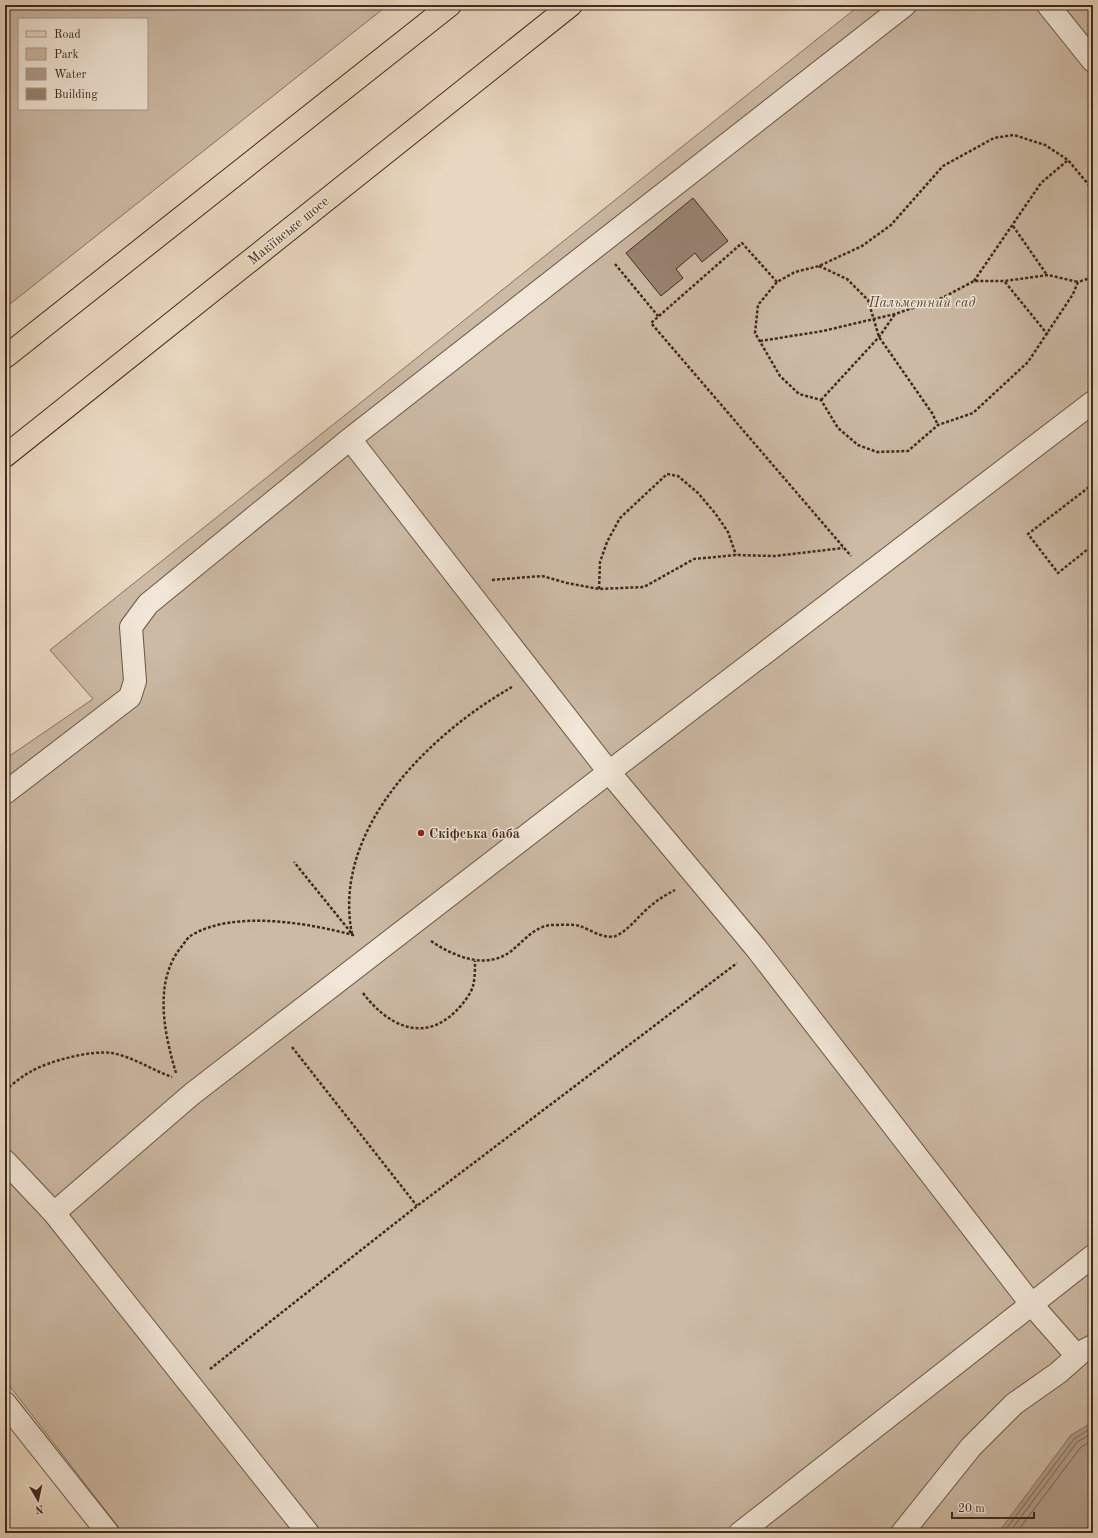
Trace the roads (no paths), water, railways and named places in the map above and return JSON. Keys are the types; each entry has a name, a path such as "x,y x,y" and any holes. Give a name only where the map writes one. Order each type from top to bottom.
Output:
{"main road":[{"path":"5,357 450,5"},
{"name":"Макіївське шосе","path":"5,456 571,5"}],"street":[{"path":"5,793 130,697 135,681 131,627 148,604 350,439 599,246 905,5"},
{"path":"1048,5 1093,61"},
{"path":"54,1213 186,1088 277,1028 349,974 609,772 1093,402"},
{"path":"350,439 609,772 698,876 756,948 1032,1305 1085,1351 1058,1373 1014,1404 971,1448 902,1533"},
{"path":"5,1161 54,1213 308,1533"},
{"path":"740,1533 1093,1256"},
{"path":"5,1403 108,1533"}],"water":[{"path":"1093,1422 1093,1533 998,1533 1071,1435"}],"place":[{"name":"Скіфська баба","path":"421,833"}],"park label":[{"name":"Пальметний сад","path":"922,302"}]}
